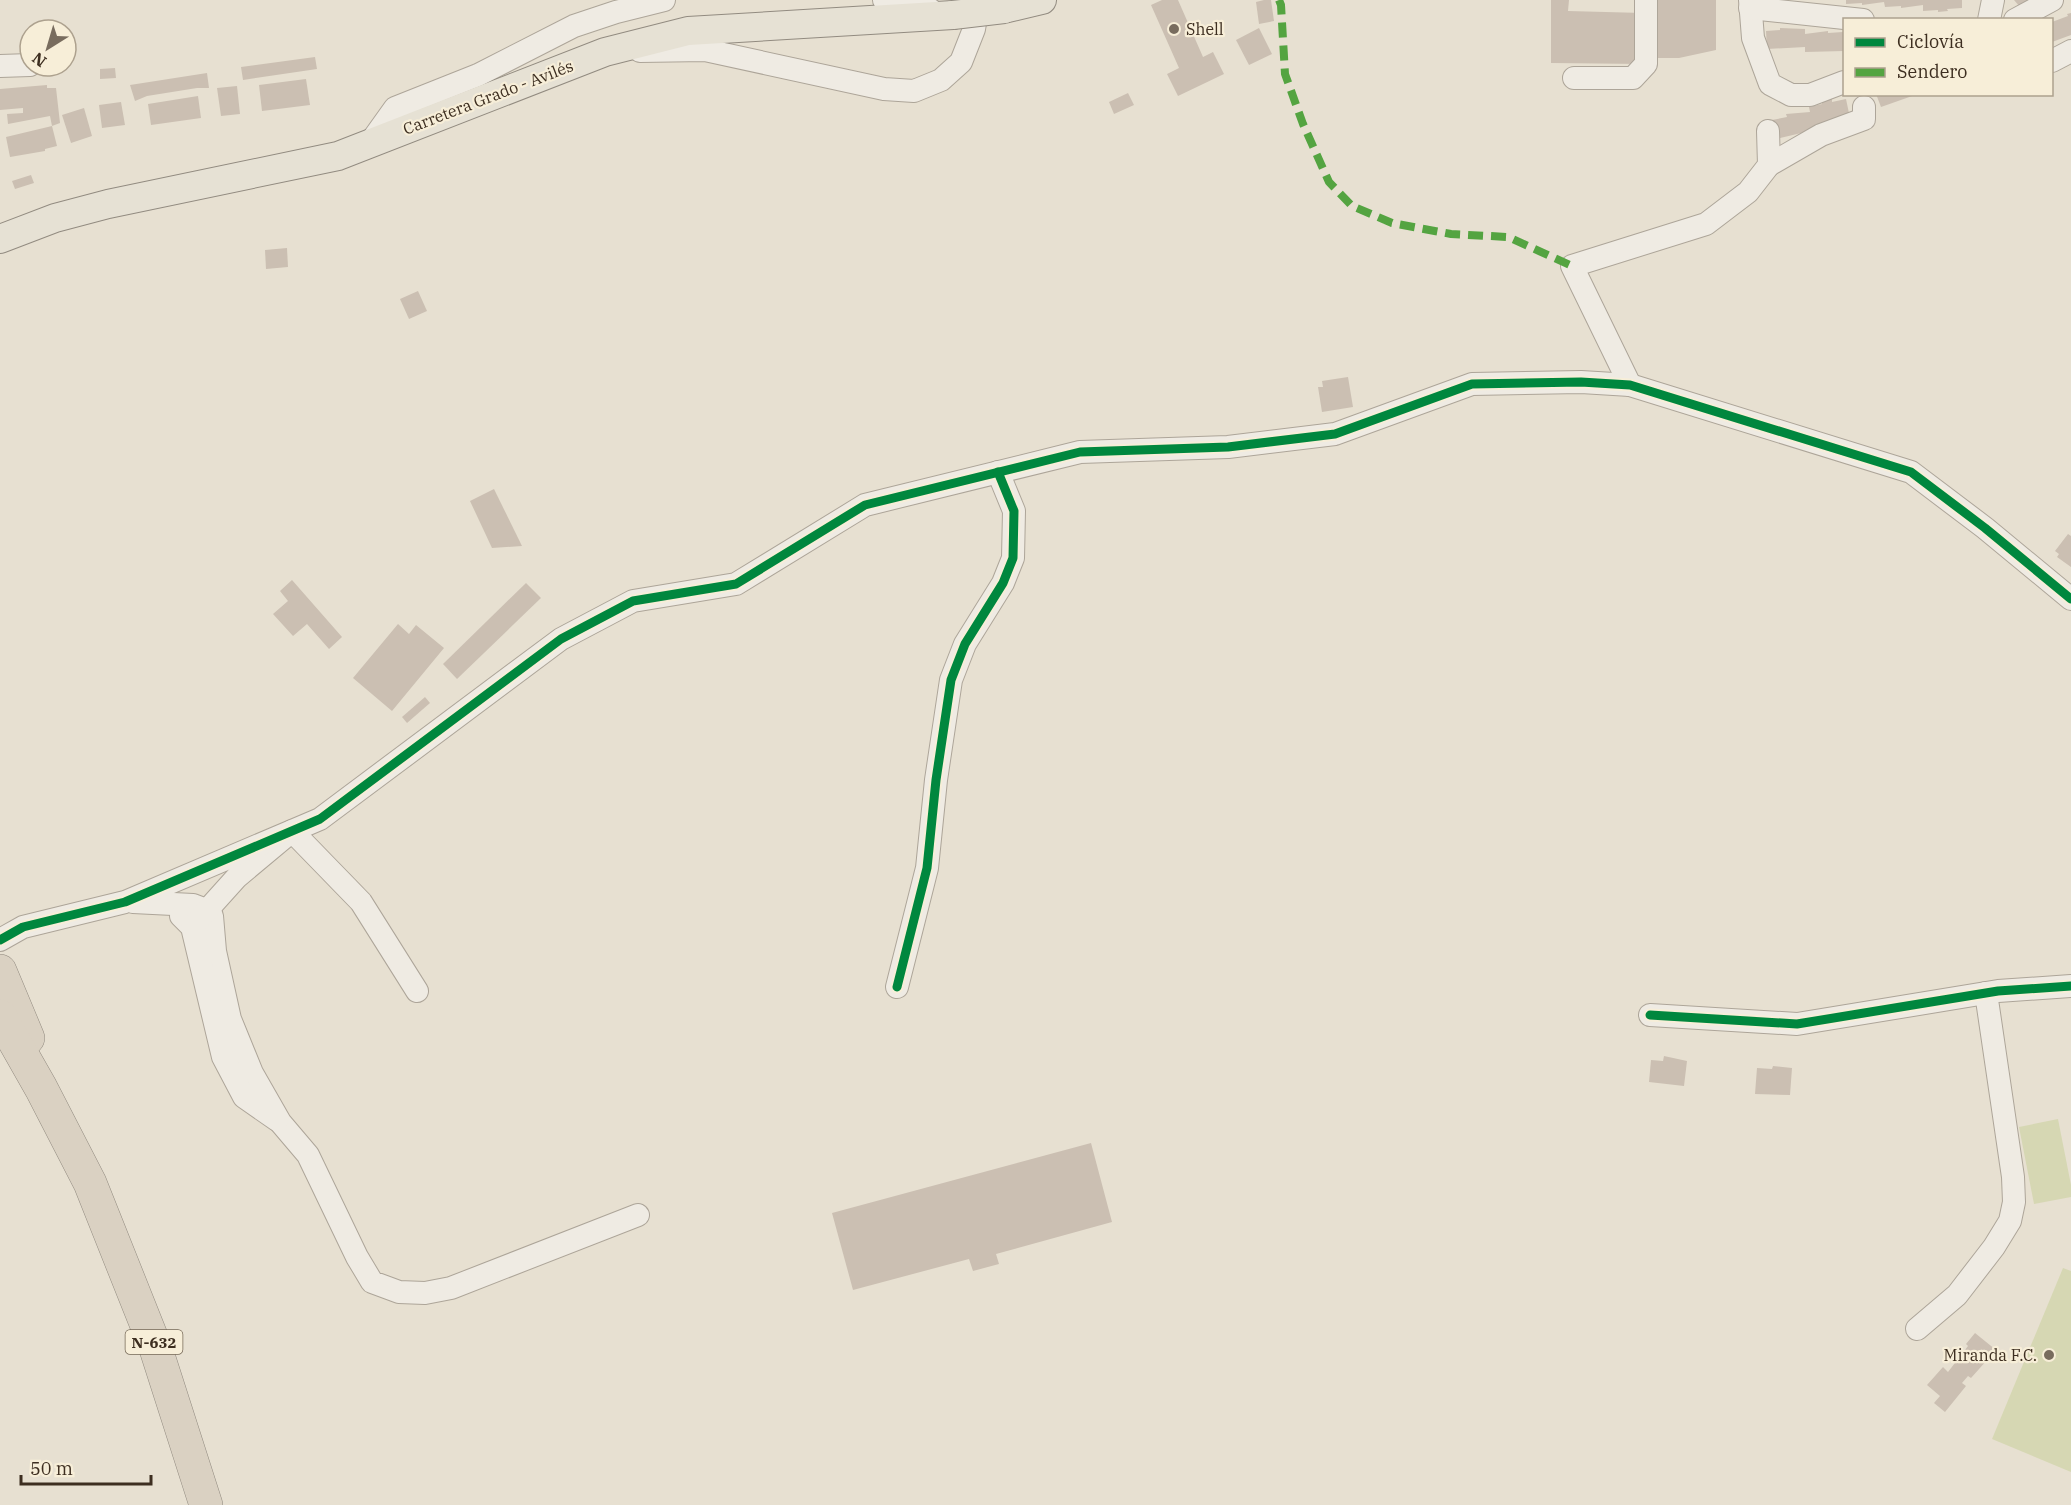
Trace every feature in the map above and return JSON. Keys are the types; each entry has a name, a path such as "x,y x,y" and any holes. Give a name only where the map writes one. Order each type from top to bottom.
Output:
{"highway":[{"path":"0,971 90,1183"},
{"name":"N-632","path":"0,1016 41,1088 90,1183 155,1346 206,1505"},
{"path":"0,1022 41,1088"}],"main road":[{"name":"Carretera Grado - Avilés","path":"0,239 108,204 338,156 605,52 688,31 1042,0"},
{"path":"0,255 12,242 32,227"}],"street":[{"path":"370,143 395,108 478,75 573,26 664,0"},
{"path":"605,52 705,50 764,61 884,89 914,91 941,80 961,62 974,29 978,5 884,0"},
{"path":"1574,78 1633,78 1646,64 1646,0"},
{"path":"1989,18 1993,0"},
{"path":"2019,18 2052,0"},
{"path":"1843,83 1809,95 1791,95 1770,84 1753,38 1750,4 1849,18"},
{"path":"752,26 747,43 752,54 764,61"},
{"path":"2053,60 2071,51"},
{"path":"0,66 18,65"},
{"path":"1630,385 1572,266 1706,224 1748,192 1769,165 1821,135 1864,119 1864,106"},
{"path":"1768,131 1769,165"},
{"path":"0,940 22,927 125,902 320,819 561,639 633,601 736,584 865,505 1080,452 1228,447 1335,434 1472,384 1581,382 1630,385 1911,472 1985,528 2071,599"},
{"path":"897,987 927,868 936,780 951,680 965,644 1003,583 1013,558 1014,511 999,472"},
{"path":"199,918 237,877 292,831"},
{"path":"292,831 361,902 417,991"},
{"path":"125,902 193,905 199,918"},
{"path":"199,918 212,916 215,951 230,1019 252,1073 280,1122 308,1155 357,1257 372,1282 399,1292 425,1293 451,1288 638,1215"},
{"path":"1650,1015 1797,1024 1986,993 2071,986"},
{"path":"1917,1329 1957,1294 1994,1247 2010,1221 2014,1202 2013,1177 1986,993"}],"green space":[{"path":"2058,1119 2071,1185 2071,1197 2034,1204 2019,1127"},
{"name":"Miranda F.C.","path":"2063,1268 2071,1271 2071,1472 1992,1439"}],"building":[{"path":"1162,0 1178,0 1203,57 1213,52 1224,74 1178,96 1167,74 1179,68 1151,5"},
{"path":"1271,0 1274,21 1259,24 1256,2"},
{"path":"1551,0 1569,0 1568,11 1643,13 1642,64 1551,63"},
{"path":"1652,0 1716,0 1716,50 1679,58 1652,58"},
{"path":"1846,0 1962,0 1962,8 1938,12 1938,10 1923,11 1923,5 1901,8 1901,6 1885,7 1884,2 1862,5 1862,3 1846,4"},
{"path":"2014,0 2029,0 2020,7"},
{"path":"2071,13 2071,35 2053,42 2053,22 2068,16 2067,14"},
{"path":"1259,28 1272,54 1249,65 1236,40"},
{"path":"1780,28 1805,29 1805,34 1843,32 1843,51 1805,52 1805,47 1767,49 1766,31 1780,30"},
{"path":"315,57 317,69 243,80 241,67"},
{"path":"115,68 116,78 100,79 100,69"},
{"path":"207,73 209,88 147,96 135,101 130,85"},
{"path":"306,79 310,105 262,111 259,85"},
{"path":"47,85 47,88 56,88 60,123 52,126 50,116 8,124 7,114 23,113 23,108 0,110 0,89"},
{"path":"237,86 240,114 221,116 217,88"},
{"path":"1128,93 1134,105 1114,114 1109,102"},
{"path":"198,96 201,118 151,125 148,104"},
{"path":"1877,96 1912,96 1881,107"},
{"path":"1832,98 1832,102 1846,99 1850,118 1813,126 1814,130 1776,139 1772,120 1787,117 1786,114 1810,112 1809,107 1822,104 1822,101"},
{"path":"121,102 125,125 102,128 99,105"},
{"path":"84,108 92,136 71,143 62,115"},
{"path":"52,126 57,146 45,149 45,151 10,157 6,137"},
{"path":"31,175 34,183 15,189 12,181"},
{"path":"287,248 288,267 266,269 265,250"},
{"path":"418,291 427,311 409,319 400,299"},
{"path":"1348,377 1353,407 1322,412 1318,387 1323,387 1322,381"},
{"path":"494,489 522,546 492,548 470,501"},
{"path":"2068,534 2071,536 2071,567 2057,557 2059,554 2055,551"},
{"path":"292,580 342,637 329,649 307,624 293,636 273,614 288,601 280,591"},
{"path":"526,583 541,598 457,679 443,664"},
{"path":"398,624 409,634 416,625 444,648 392,711 353,678"},
{"path":"425,697 430,703 407,723 402,717"},
{"path":"1664,1056 1687,1061 1684,1086 1649,1082 1651,1060 1663,1061"},
{"path":"1773,1066 1792,1068 1790,1095 1755,1094 1757,1068 1772,1069"},
{"path":"1091,1143 1112,1222 996,1254 999,1264 973,1271 969,1259 853,1290 832,1213"},
{"path":"1975,1333 1996,1350 1971,1378 1968,1376 1962,1383 1966,1386 1945,1412 1934,1403 1940,1396 1927,1385 1943,1367 1948,1372"}],"marked path":[{"path":"1279,0 1285,74 1303,124 1329,182 1352,206 1392,223 1451,234 1508,237 1572,266"}],"cycle path":[{"path":"0,940 23,927 125,902 320,819 561,639 633,601 736,584 865,505 1080,452 1228,447 1335,434 1472,384 1581,382 1630,385 1911,472 1985,528 2071,599"},
{"path":"897,987 927,868 936,780 951,680 965,644 1003,583 1013,558 1014,511 998,472"},
{"path":"1650,1015 1797,1024 1998,991 2071,986"}],"place":[{"name":"Shell","path":"1174,29"},
{"name":"Miranda F.C.","path":"2049,1355"}]}
